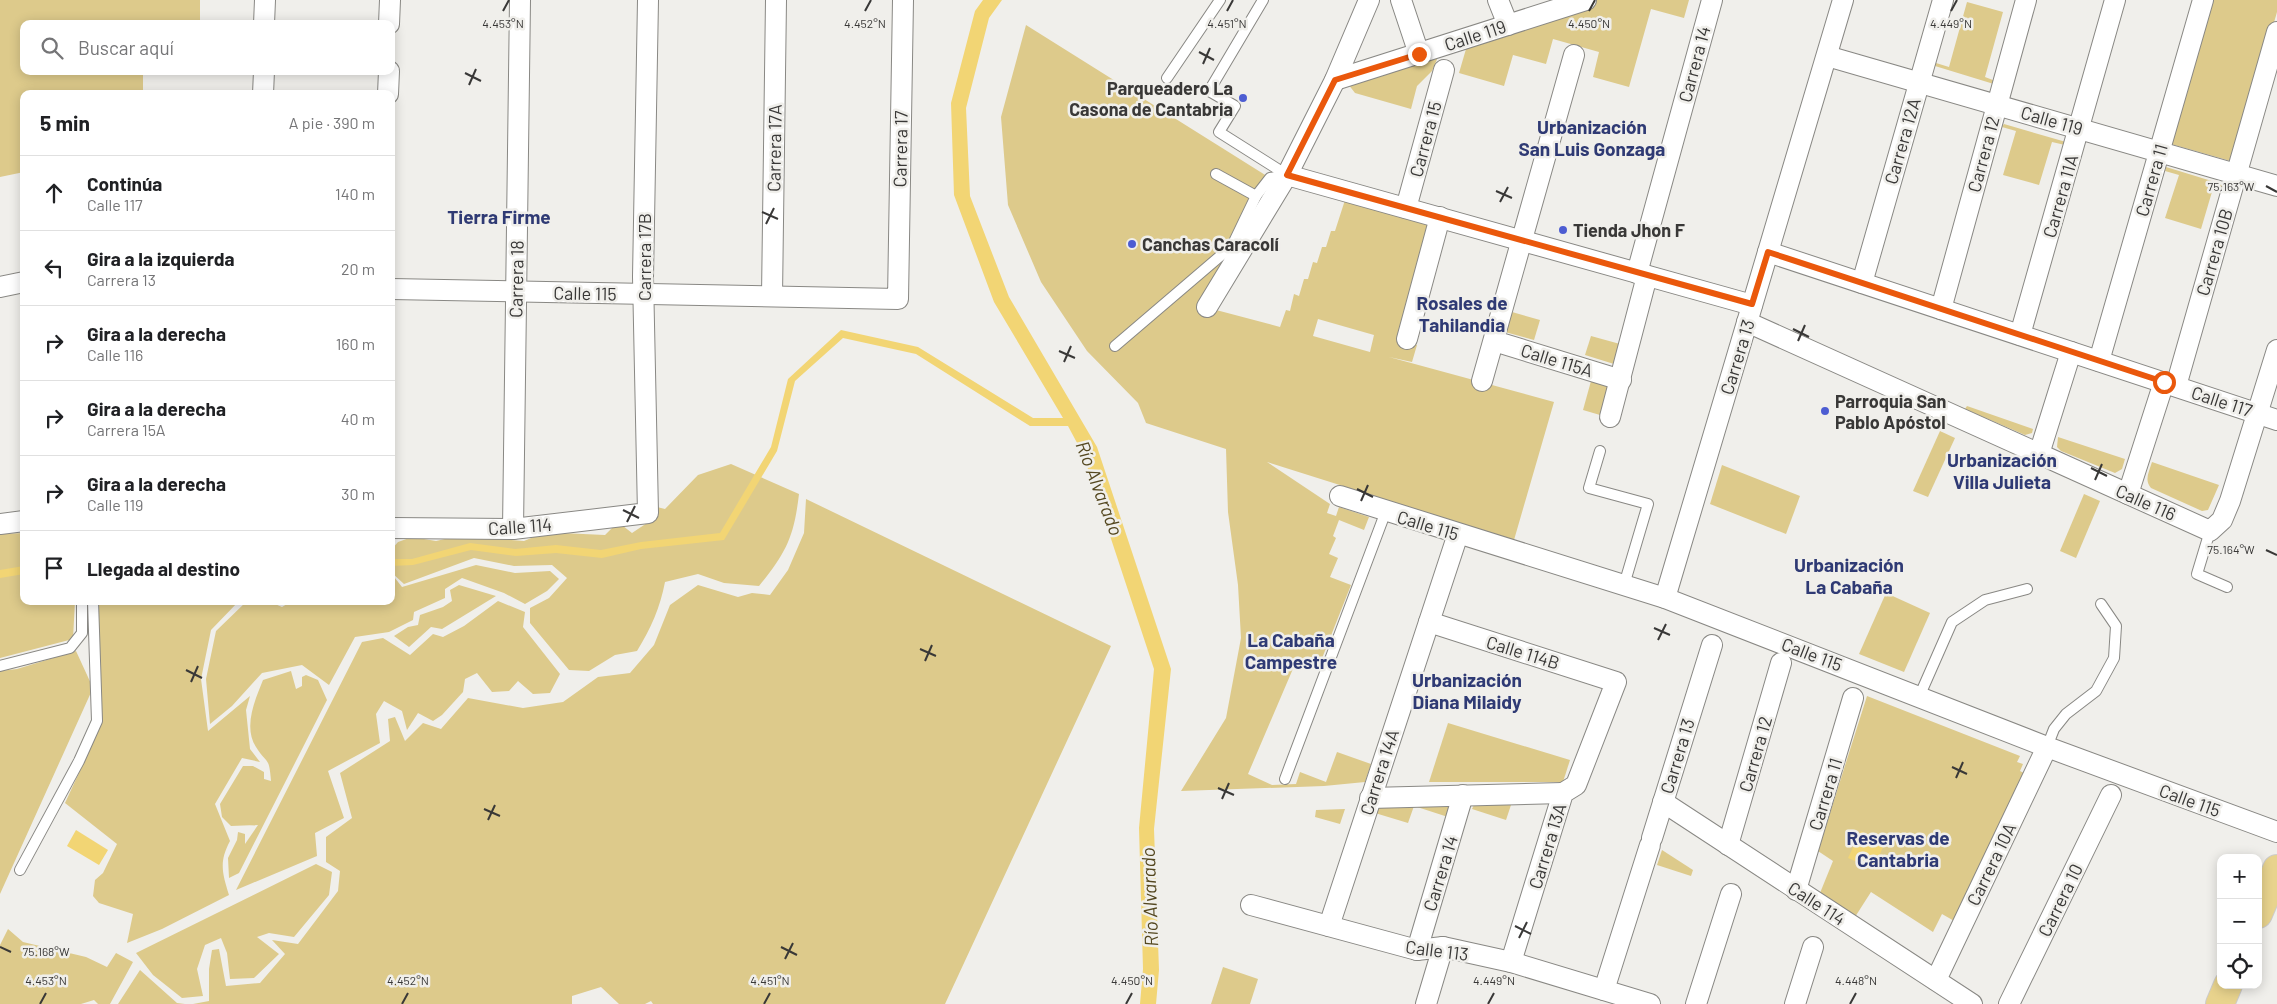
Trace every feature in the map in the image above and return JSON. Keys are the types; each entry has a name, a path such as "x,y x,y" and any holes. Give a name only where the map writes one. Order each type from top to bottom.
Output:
{"main road":[{"path":"2262,905 2277,869"},
{"path":"2220,1004 2226,989"}],"street":[{"path":"264,20 265,0"},
{"path":"389,20 390,0"},
{"name":"Carrera 18","path":"513,529 520,0"},
{"name":"Carrera 17B","path":"648,0 644,294 648,513"},
{"name":"Carrera 17A","path":"772,296 776,0"},
{"name":"Carrera 17","path":"898,299 902,0"},
{"path":"1207,307 1287,175 1335,80 1369,0"},
{"path":"1402,0 1419,54"},
{"path":"1498,0 1508,25"},
{"name":"Carrera 14","path":"1610,417 1621,380 1642,274 1712,0"},
{"name":"Carrera 13","path":"1665,598 1843,0"},
{"name":"Carrera 12A","path":"1862,283 1943,0"},
{"name":"Carrera 12","path":"1941,309 2026,0"},
{"name":"Carrera 11A","path":"2020,335 2115,0"},
{"name":"Carrera 11","path":"2099,361 2203,0"},
{"name":"Calle 119","path":"1335,80 1576,2"},
{"name":"Carrera 10B","path":"2128,494 2170,384 2236,174 2277,32"},
{"path":"1482,381 1574,55"},
{"name":"Calle 119","path":"1827,56 1920,81 2277,186"},
{"name":"Carrera 15","path":"1406,208 1444,70"},
{"path":"264,75 264,90"},
{"path":"388,90 389,75"},
{"name":"Calle 116","path":"1287,175 1642,274 1750,313 2039,454 2210,531"},
{"path":"1407,339 1440,217"},
{"name":"Calle 117","path":"1768,252 2268,417"},
{"path":"0,287 20,283"},
{"name":"Calle 115","path":"395,289 898,299"},
{"name":"Calle 115A","path":"1494,341 1621,380"},
{"path":"2210,531 2222,520 2268,417 2277,350"},
{"path":"2039,454 2071,352"},
{"name":"Calle 115","path":"1340,496 1665,598 2047,747 2277,832"},
{"name":"Calle 114","path":"395,528 513,529 648,513"},
{"path":"0,524 20,522"},
{"name":"Carrera 14A","path":"1329,926 1458,534"},
{"name":"Calle 114B","path":"1429,622 1616,682"},
{"name":"Carrera 13","path":"1604,990 1712,645"},
{"name":"Carrera 12","path":"1728,845 1781,663"},
{"name":"Carrera 13A","path":"1511,962 1563,793 1576,785 1616,682"},
{"name":"Carrera 11","path":"1796,890 1854,698"},
{"name":"Carrera 10A","path":"1936,980 2047,747"},
{"path":"1370,798 1563,793"},
{"name":"Carrera 10","path":"2009,1004 2111,795"},
{"name":"Carrera 14","path":"1416,950 1463,796"},
{"name":"Calle 114","path":"1663,802 1972,1004"},
{"path":"1696,1004 1731,894"},
{"name":"Calle 113","path":"1252,905 1416,950 1443,947 1511,962 1647,1004"},
{"path":"1426,1004 1443,947"},
{"path":"1795,1004 1813,947"}],"lane":[{"path":"1168,78 1220,0"},
{"path":"1263,0 1208,91 1235,106 1219,132 1287,175"},
{"path":"1216,174 1256,196"},
{"path":"1114,346 1232,246 1256,196 1270,178 1287,175"},
{"path":"1600,451 1589,488 1648,504 1624,585"},
{"path":"1285,779 1386,512"},
{"path":"2210,531 2197,574 2227,587"},
{"path":"1919,697 1952,622 1985,600 2027,590"},
{"path":"2047,747 2054,729 2066,714 2096,691 2114,658 2116,626 2101,604"},
{"path":"0,666 70,648 82,633 82,605"},
{"path":"20,870 79,761 97,720 93,605"}],"shaded area":[{"path":"0,0 200,0 200,20 20,20 20,75 143,75 143,90 20,90 20,173 0,177"},
{"path":"1597,0 1689,0 1684,18 1651,9 1629,87 1593,77 1599,52 1553,39 1546,64 1513,55 1504,86 1459,73 1466,49 1438,57 1432,71 1417,86 1411,109 1355,93 1348,84 1350,78"},
{"path":"2213,0 2277,0 2277,12 2234,162 2171,144"},
{"path":"1967,2 2003,12 1985,77 1998,82 1997,85 1935,66 1936,63 1949,67"},
{"path":"1026,25 1278,183 1201,306 1280,327 1286,310 1290,311 1294,294 1299,296 1304,279 1308,279 1313,262 1317,263 1322,247 1326,247 1331,231 1335,231 1345,200 1433,226 1402,341 1417,345 1412,362 1389,357 1554,402 1514,540 1267,462 1330,504 1327,513 1336,516 1339,507 1369,517 1364,530 1339,520 1333,536 1336,538 1329,554 1338,558 1330,577 1351,585 1319,666 1298,657 1248,774 1272,785 1296,784 1300,772 1326,782 1337,752 1371,764 1365,782 1324,786 1181,791 1226,718 1241,638 1238,585 1228,512 1226,449 1146,423 1138,403 1087,351 1041,282 1008,205 1001,117","holes":["1318,319 1374,335 1370,352 1313,336"]},
{"path":"2004,124 2066,142 2065,145 2052,142 2039,185 2003,175 2016,131 2002,127"},
{"path":"2166,167 2228,186 2227,189 2214,185 2201,229 2165,218 2179,175 2165,171"},
{"path":"1512,312 1540,320 1534,340 1505,332"},
{"path":"1591,336 1620,344 1614,364 1585,355"},
{"path":"1591,381 1608,386 1600,415 1583,410"},
{"path":"1967,406 2033,429 2032,433 2025,435 1965,409"},
{"path":"1940,431 1955,438 1928,497 1913,491"},
{"path":"2058,437 2125,459 2122,469 2115,473 2061,451 2057,447"},
{"path":"2152,462 2219,485 2208,510 2202,511 2151,488 2147,479"},
{"path":"731,464 799,494 791,533 782,554 759,586 724,583 698,574 665,582 654,618 637,651 615,655 589,671 569,670 530,623 530,608 549,598 567,578 552,565 514,566 474,558 404,584 395,576 395,545 398,542 412,537 436,541 458,536 524,541 536,536 561,533 605,535 618,522 632,533 647,523 653,506 665,509 698,475"},
{"path":"1722,465 1800,496 1786,534 1710,504"},
{"path":"2084,494 2100,501 2076,558 2060,551"},
{"path":"806,499 1111,646 945,1004 653,1004 651,1001 645,1004 619,1004 601,987 572,996 572,1004 193,1004 209,1001 209,969 212,950 219,949 226,986 260,983 285,954 272,940 298,944 338,891 340,871 326,862 326,837 352,818 340,773 390,741 388,719 395,717 405,741 423,723 441,729 468,698 523,708 563,702 598,677 630,673 654,645 670,605 698,585 738,597 752,593 770,595 788,570 804,533"},
{"path":"20,533 20,605 75,605 73,639 0,658 0,534"},
{"path":"476,565 515,573 550,571 559,579 547,591 525,604 504,593 462,578 445,589 445,598 414,612 413,620 389,632 355,637 329,685 302,665 262,673 232,706 210,724 206,679 216,631 243,605 277,605 282,607 285,605 395,605 395,578 402,587"},
{"path":"459,585 496,596 442,629 431,627 409,647 394,636 408,627 418,625 420,615 443,607 452,601 450,590"},
{"path":"1886,593 1930,613 1904,672 1859,654"},
{"path":"498,601 525,612 523,627 560,674 550,693 533,694 518,681 509,691 492,692 477,673 465,679 463,692 442,715 433,721 418,713 407,730 402,711 384,701 376,714 380,743 328,771 344,818 315,833 317,856 236,890 362,642 383,638 410,655 433,634 443,637 464,626"},
{"path":"97,605 235,605 211,630 201,679 208,731 250,696 246,710 250,749 260,762 242,758 215,804 230,841 223,861 229,895 162,929 127,943 133,914 99,903 93,896 95,880 103,873 117,844 65,803 102,723"},
{"path":"76,651 93,688 0,894 0,671 17,669"},
{"path":"291,671 296,689 302,686 302,677 306,675 318,680 327,700 239,873 229,878 228,858 237,840 238,832 245,834 245,844 258,825 231,826 222,817 220,804 243,766 253,766 264,772 264,779 271,781 267,761 252,739 250,722 263,680"},
{"path":"1867,696 2020,756 2017,762 2023,764 2020,771 2026,774 1956,922 1942,914 1933,932 1871,892 1855,917 1820,893 1833,861 1818,851"},
{"path":"1448,723 1570,760 1563,782 1429,782"},
{"path":"1452,804 1448,817 1414,806 1408,823 1375,813 1376,807"},
{"path":"1474,805 1511,805 1506,820 1472,809"},
{"path":"1345,809 1340,824 1315,817 1316,810"},
{"path":"1662,850 1693,870 1691,876 1657,865"},
{"path":"316,864 332,872 329,895 294,937 269,933 257,937 279,954 254,978 230,979 227,953 221,938 205,945 197,969 203,996 182,998 153,975 136,953"},
{"path":"8,929 23,942 86,957 107,967 116,953 133,962 110,1004 98,1004 94,1000 81,1004 0,1004 0,945"},
{"path":"1223,967 1258,979 1250,1004 1211,1004"},
{"path":"140,970 177,1003 185,1004 118,1004"}],"water":[{"name":"Río Alvarado","path":"983,0 1002,0 989,18 966,108 970,196 1009,297 1097,447 1171,669 1154,829 1159,970 1156,1004 1140,1004 1143,969 1139,828 1154,669 1083,454 1068,426 1030,426 916,354 843,338 795,381 777,451 724,540 641,549 602,558 556,553 516,556 471,550 413,565 395,566 395,559 412,559 470,543 515,549 556,545 601,550 641,542 720,533 771,447 788,379 841,330 918,347 1033,418 1063,418 994,302 954,195 951,103 975,11"},
{"path":"20,567 20,575 0,578 0,570"},
{"path":"76,830 108,850 99,865 67,846"},
{"path":"1861,831 1885,843 1873,869 1848,858"}],"place":[{"name":"Parqueadero La Casona de Cantabria","path":"1243,98"},
{"name":"Tienda Jhon F","path":"1563,230"},
{"name":"Canchas Caracolí","path":"1132,244"},
{"name":"Parroquia San Pablo Apóstol","path":"1825,411"}],"district":[{"name":"Urbanización San Luis Gonzaga","path":"1592,137"},
{"name":"Tierra Firme","path":"499,216"},
{"name":"Rosales de Tahilandia","path":"1462,313"},
{"name":"Urbanización Villa Julieta","path":"2002,470"},
{"name":"Urbanización La Cabaña","path":"1849,575"},
{"name":"La Cabaña Campestre","path":"1291,650"},
{"name":"Urbanización Diana Milaidy","path":"1467,690"},
{"name":"Reservas de Cantabria","path":"1898,848"}],"route":[{"path":"1419,54 1335,80 1287,175 1752,304 1768,252 2164,382"}]}
